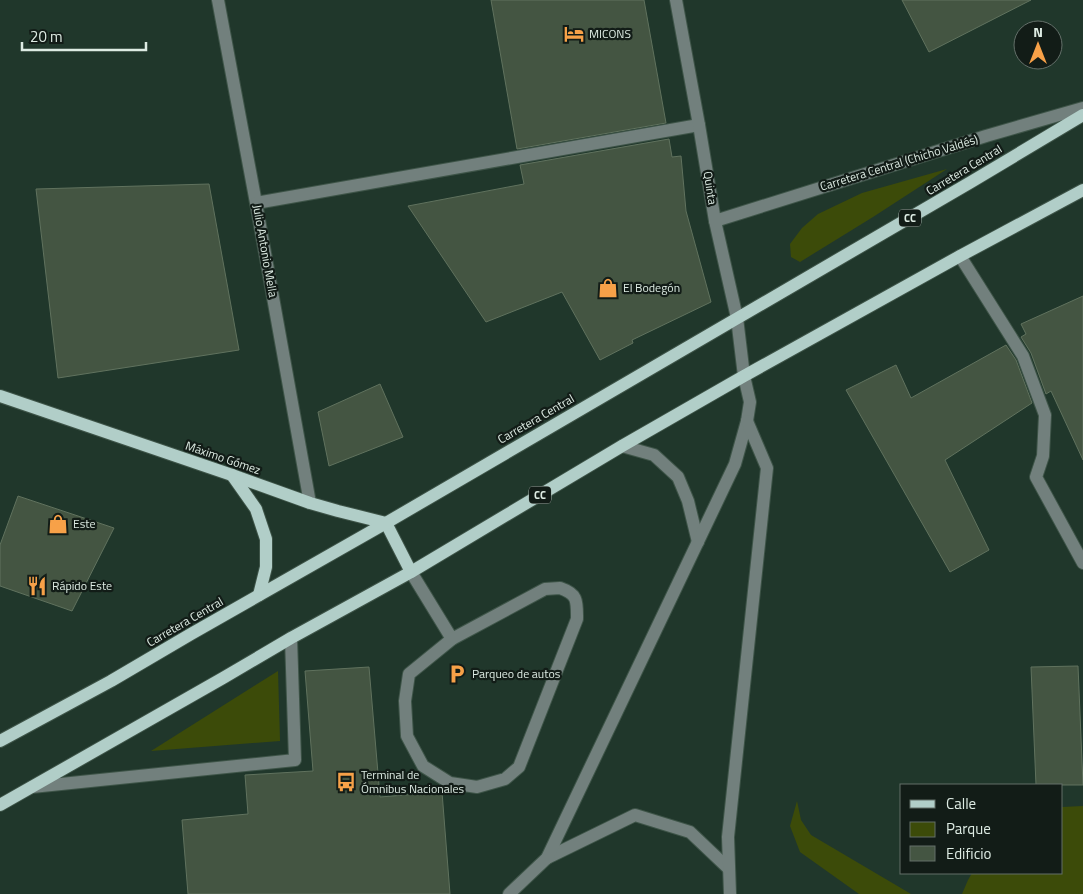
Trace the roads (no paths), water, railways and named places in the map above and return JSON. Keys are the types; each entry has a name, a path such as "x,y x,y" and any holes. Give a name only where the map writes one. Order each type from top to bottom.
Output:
{"main road":[{"name":"Carretera Central","path":"0,741 111,681 386,523 1083,115"},
{"name":"CC","path":"0,805 291,638 411,572 622,446 744,376 1083,190"},
{"name":"Máximo Gómez","path":"0,396 310,503 338,512 386,523"},
{"path":"232,475 256,509 266,540 266,568 259,595"},
{"path":"386,523 411,572"}],"street":[{"name":"Julio Antonio Mella","path":"218,0 310,503"},
{"name":"Quinta","path":"547,858 735,464 747,421 750,402 744,376 737,318 715,220 676,0"},
{"name":"Carretera Central (Chicho Valdés)","path":"715,220 1083,108"},
{"path":"256,203 699,125"},
{"path":"960,256 1023,356 1045,414 1044,456 1036,477 1083,563"},
{"path":"730,894 728,837 767,468 747,421"},
{"path":"622,446 654,456 678,477 688,501 698,542"},
{"path":"411,572 452,639"},
{"path":"560,588 570,591 577,602 577,619 519,767 505,779 477,787 450,783 423,766 407,736 404,701 409,674 452,639 546,589 560,588"},
{"path":"32,787 295,760 291,638"},
{"path":"509,894 547,858 635,815 690,832 729,869"}],"place":[{"name":"MICONS","path":"574,34"},
{"name":"El Bodegón","path":"608,288"},
{"name":"Este","path":"58,524"},
{"name":"Rápido Este","path":"37,586"},
{"name":"Parqueo de autos","path":"457,674"},
{"name":"Terminal de Ómnibus Nacionales","path":"346,782"}]}
